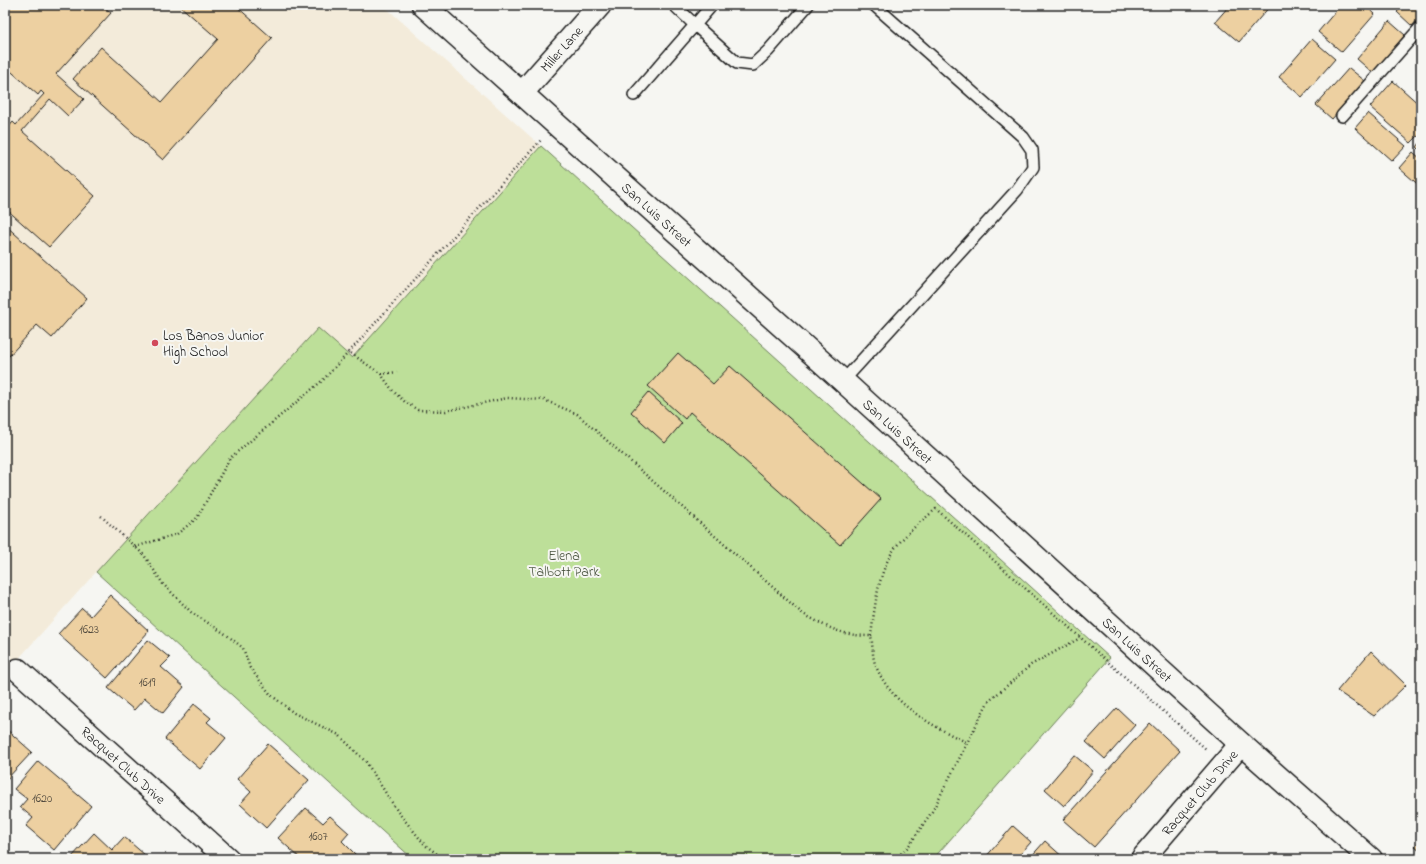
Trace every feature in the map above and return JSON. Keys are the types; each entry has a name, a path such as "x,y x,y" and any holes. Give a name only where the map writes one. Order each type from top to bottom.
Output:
{"street":[{"name":"San Luis Street","path":"423,5 842,381 1241,744 1371,859"},
{"name":"Miller Lane","path":"522,93 600,5"},
{"name":"Racquet Club Drive","path":"18,670 228,859"},
{"name":"Racquet Club Drive","path":"1142,859 1241,744"}],"lane":[{"path":"674,5 737,63 753,66 808,5"},
{"path":"634,95 712,5"},
{"path":"842,381 1017,190 1033,166 1032,150 1023,137 874,5"},
{"path":"1342,116 1421,27"}],"path":[{"path":"135,547 176,534 197,518 230,458 323,380 556,123"},
{"path":"350,352 381,374 393,391 405,402 418,410 446,411 507,398 544,400 577,414 803,614 834,631 856,636 871,636"},
{"path":"381,374 397,372"},
{"path":"968,743 940,729 916,714 890,692 876,666 871,636 876,598 886,564 898,544 936,509 1223,764"},
{"path":"101,516 144,555 163,584 191,612 227,635 243,648 250,668 271,695 294,713 339,735 366,762 398,812 425,844 444,859"},
{"path":"895,859 908,847 933,810 988,702 1031,665 1080,638"}],"shaded area":[{"name":"Los Banos Junior High School","path":"5,5 383,5 541,146 352,358 318,329 5,674"}],"green space":[{"name":"Elena Talbott Park","path":"541,146 1110,658 933,859 413,859 96,572 318,328 352,358"}],"building":[{"path":"5,5 102,5 111,13 56,74 84,99 68,116 50,99 22,131 95,196 49,247 5,208 5,131 13,122 16,125 44,94 41,91 38,95 5,66"},
{"path":"179,5 235,5 272,38 163,160 73,79 101,47 162,102 218,39"},
{"path":"1230,5 1271,5 1239,42 1215,22"},
{"path":"1341,5 1365,5 1375,14 1342,52 1318,32"},
{"path":"1404,5 1421,5 1421,16 1412,26 1397,12"},
{"path":"1389,21 1405,35 1373,73 1357,59"},
{"path":"1312,39 1335,59 1302,97 1279,77"},
{"path":"1349,68 1365,81 1332,119 1316,105"},
{"path":"1393,81 1421,106 1421,133 1411,143 1370,107"},
{"path":"1368,113 1406,146 1392,161 1355,128"},
{"path":"1421,142 1421,151 1417,147"},
{"path":"1413,152 1421,159 1421,187 1399,168"},
{"path":"5,225 87,298 52,338 37,325 8,357 5,354"},
{"path":"678,353 713,384 730,366 881,499 840,545 690,412 685,419 648,386"},
{"path":"648,392 682,423 665,443 631,412"},
{"path":"110,595 149,631 107,678 58,634 82,608 91,616"},
{"path":"148,640 170,658 161,667 184,687 163,713 145,698 134,710 108,688"},
{"path":"1371,651 1406,685 1374,716 1337,691"},
{"path":"194,704 211,718 207,722 226,738 200,769 165,739"},
{"path":"1117,708 1135,725 1105,759 1086,742"},
{"path":"1150,723 1180,751 1094,847 1063,820"},
{"path":"5,728 32,752 5,781"},
{"path":"268,744 309,780 266,828 240,804 251,792 237,779"},
{"path":"1074,755 1093,771 1064,806 1045,789"},
{"path":"38,761 91,806 54,850 26,826 33,818 20,807 27,799 14,789"},
{"path":"306,808 323,823 330,816 349,833 342,841 357,856 355,859 301,859 278,838"},
{"path":"1013,826 1031,842 1016,859 984,859"},
{"path":"94,833 112,850 124,837 145,855 141,859 70,859"},
{"path":"1421,839 1421,851 1415,846"},
{"path":"1045,841 1065,859 1029,859"}],"place":[{"name":"Los Banos Junior High School","path":"155,343"}]}
